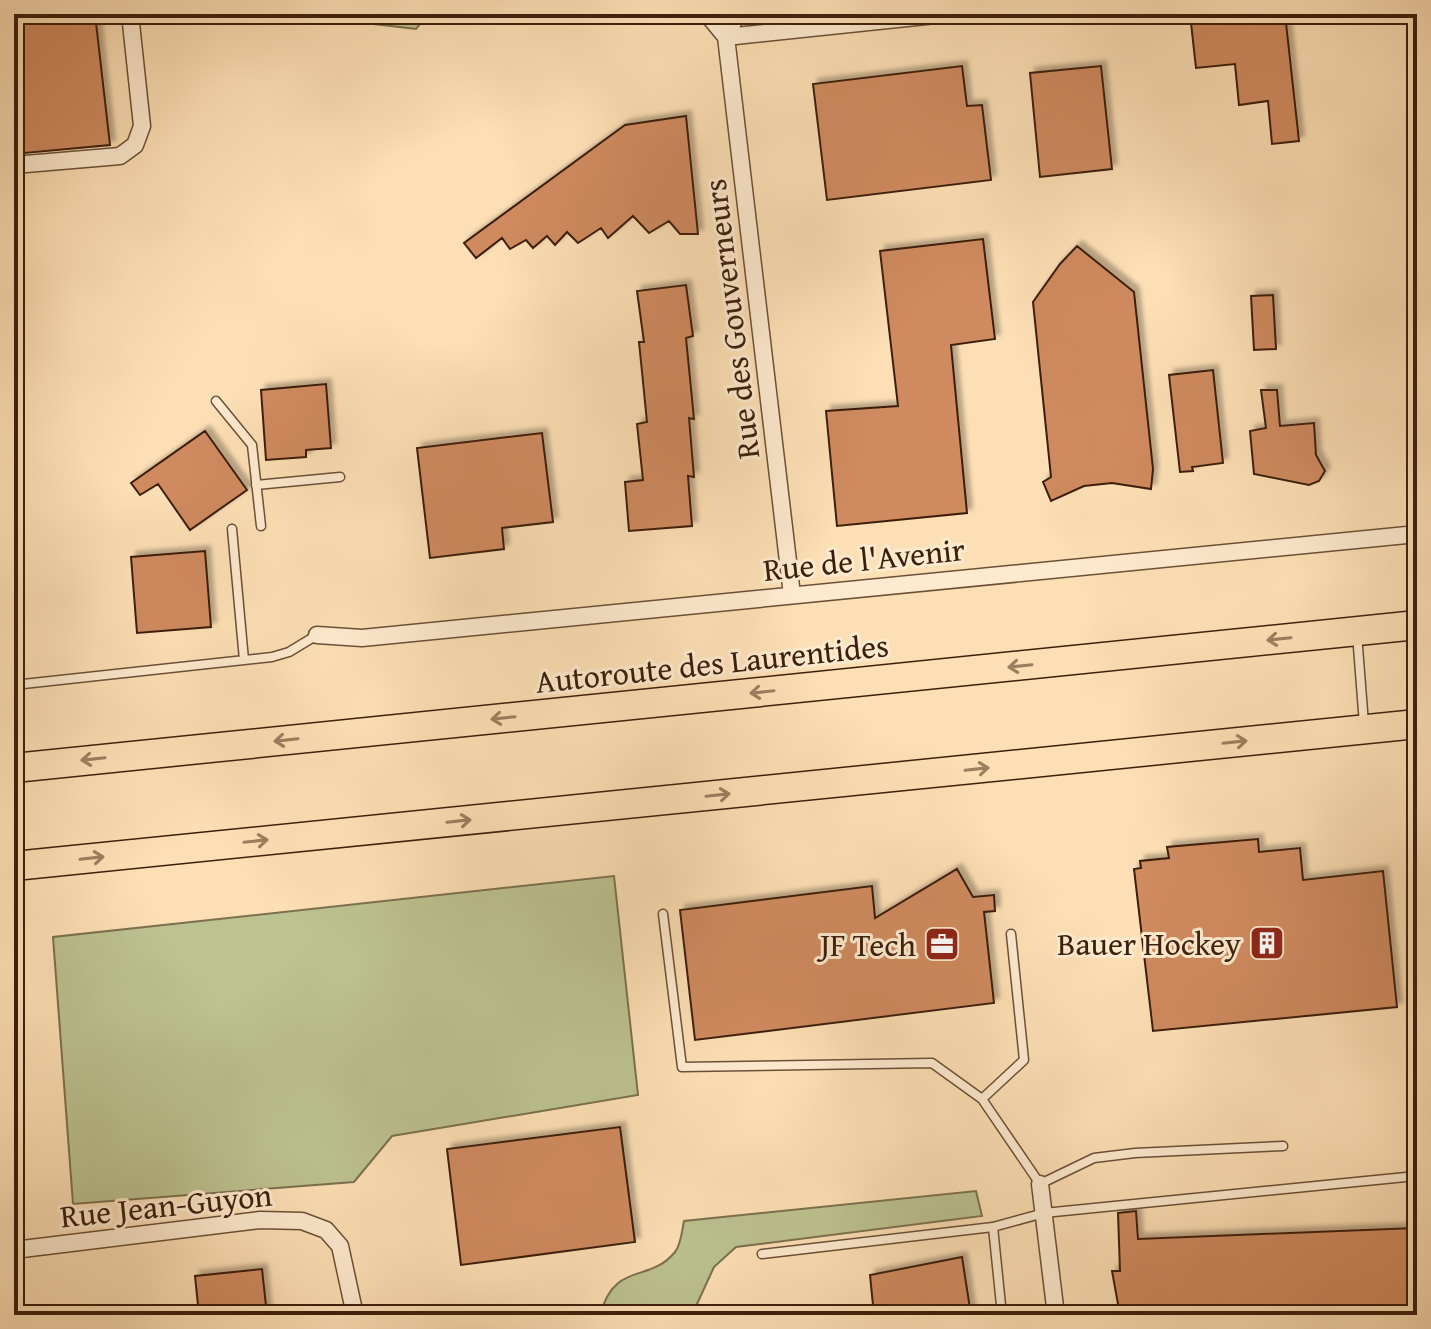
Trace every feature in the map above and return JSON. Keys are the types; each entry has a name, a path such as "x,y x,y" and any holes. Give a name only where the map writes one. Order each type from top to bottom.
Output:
{"highway":[{"name":"Autoroute des Laurentides","path":"14,768 1417,625"},
{"path":"14,866 1417,724"}],"street":[{"path":"14,165 120,156 135,145 142,126 130,14"},
{"path":"707,14 726,37"},
{"path":"726,37 737,14"},
{"path":"726,37 945,14"},
{"name":"Rue des Gouverneurs","path":"726,37 792,595"},
{"name":"Rue de l'Avenir","path":"317,635 362,638 1417,534"},
{"path":"1040,1184 1056,1315"},
{"name":"Rue Jean-Guyon","path":"14,1250 260,1220 302,1221 326,1230 340,1246 355,1315"}],"lane":[{"path":"216,401 252,445 261,526"},
{"path":"256,485 340,477"},
{"path":"232,529 244,660"},
{"path":"1356,631 1365,729"},
{"path":"14,685 281,655 317,635"},
{"path":"663,914 682,1067 932,1063 982,1099 1040,1184 1094,1158 1283,1146"},
{"path":"982,1099 1024,1060 1011,934"},
{"path":"762,1254 993,1227 1044,1213 1406,1177"},
{"path":"993,1227 1002,1315"}],"green space":[{"path":"328,14 428,14 416,29 331,19"},
{"path":"614,876 638,1095 392,1136 354,1182 73,1204 53,937"},
{"path":"976,1191 982,1216 736,1247 714,1267 692,1315 600,1315 614,1286 623,1279 665,1262 675,1252 684,1221"}],"building":[{"path":"14,14 95,14 110,145 14,154"},
{"path":"1190,14 1285,14 1299,141 1272,144 1268,101 1239,105 1235,64 1196,68"},
{"path":"962,66 967,106 982,105 991,180 827,200 813,84"},
{"path":"1101,66 1112,169 1040,177 1030,73"},
{"path":"686,116 698,234 680,234 669,221 649,233 633,216 608,238 601,228 578,243 567,232 555,245 547,236 533,248 526,240 510,249 502,238 476,258 464,243 625,125"},
{"path":"983,239 995,339 951,345 967,513 837,526 826,411 898,406 880,251"},
{"path":"1077,246 1134,292 1153,469 1151,489 1112,483 1084,486 1051,501 1043,482 1051,477 1033,302"},
{"path":"686,285 693,336 686,338 694,419 689,418 694,477 688,476 692,526 629,531 625,482 643,480 637,424 647,422 639,342 644,342 637,291"},
{"path":"1273,295 1276,349 1254,350 1251,296"},
{"path":"1213,370 1223,463 1192,467 1193,471 1180,472 1169,375"},
{"path":"326,384 331,448 306,450 306,457 266,460 261,390"},
{"path":"1261,390 1277,390 1280,426 1314,423 1316,455 1325,471 1319,481 1309,485 1254,474 1250,431 1266,428"},
{"path":"205,431 247,490 190,530 158,484 140,495 131,483"},
{"path":"542,433 553,522 502,528 504,549 430,558 417,448"},
{"path":"205,551 211,627 137,633 131,557"},
{"name":"Bauer Hockey","path":"1258,839 1259,852 1300,848 1303,880 1383,871 1397,1007 1153,1031 1134,869 1141,868 1140,861 1169,858 1167,847"},
{"path":"957,869 973,897 994,895 995,911 984,912 994,1003 695,1040 680,910 872,886 875,918"},
{"path":"620,1127 635,1242 461,1265 447,1149"},
{"path":"1136,1211 1138,1239 1415,1228 1417,1313 1120,1315 1112,1271 1120,1271 1118,1213"},
{"path":"962,1257 971,1315 874,1315 870,1275"},
{"path":"262,1269 267,1315 199,1315 195,1276"}],"place":[{"name":"Bauer Hockey","path":"1267,943"},
{"name":"JF Tech","path":"942,944"}]}
